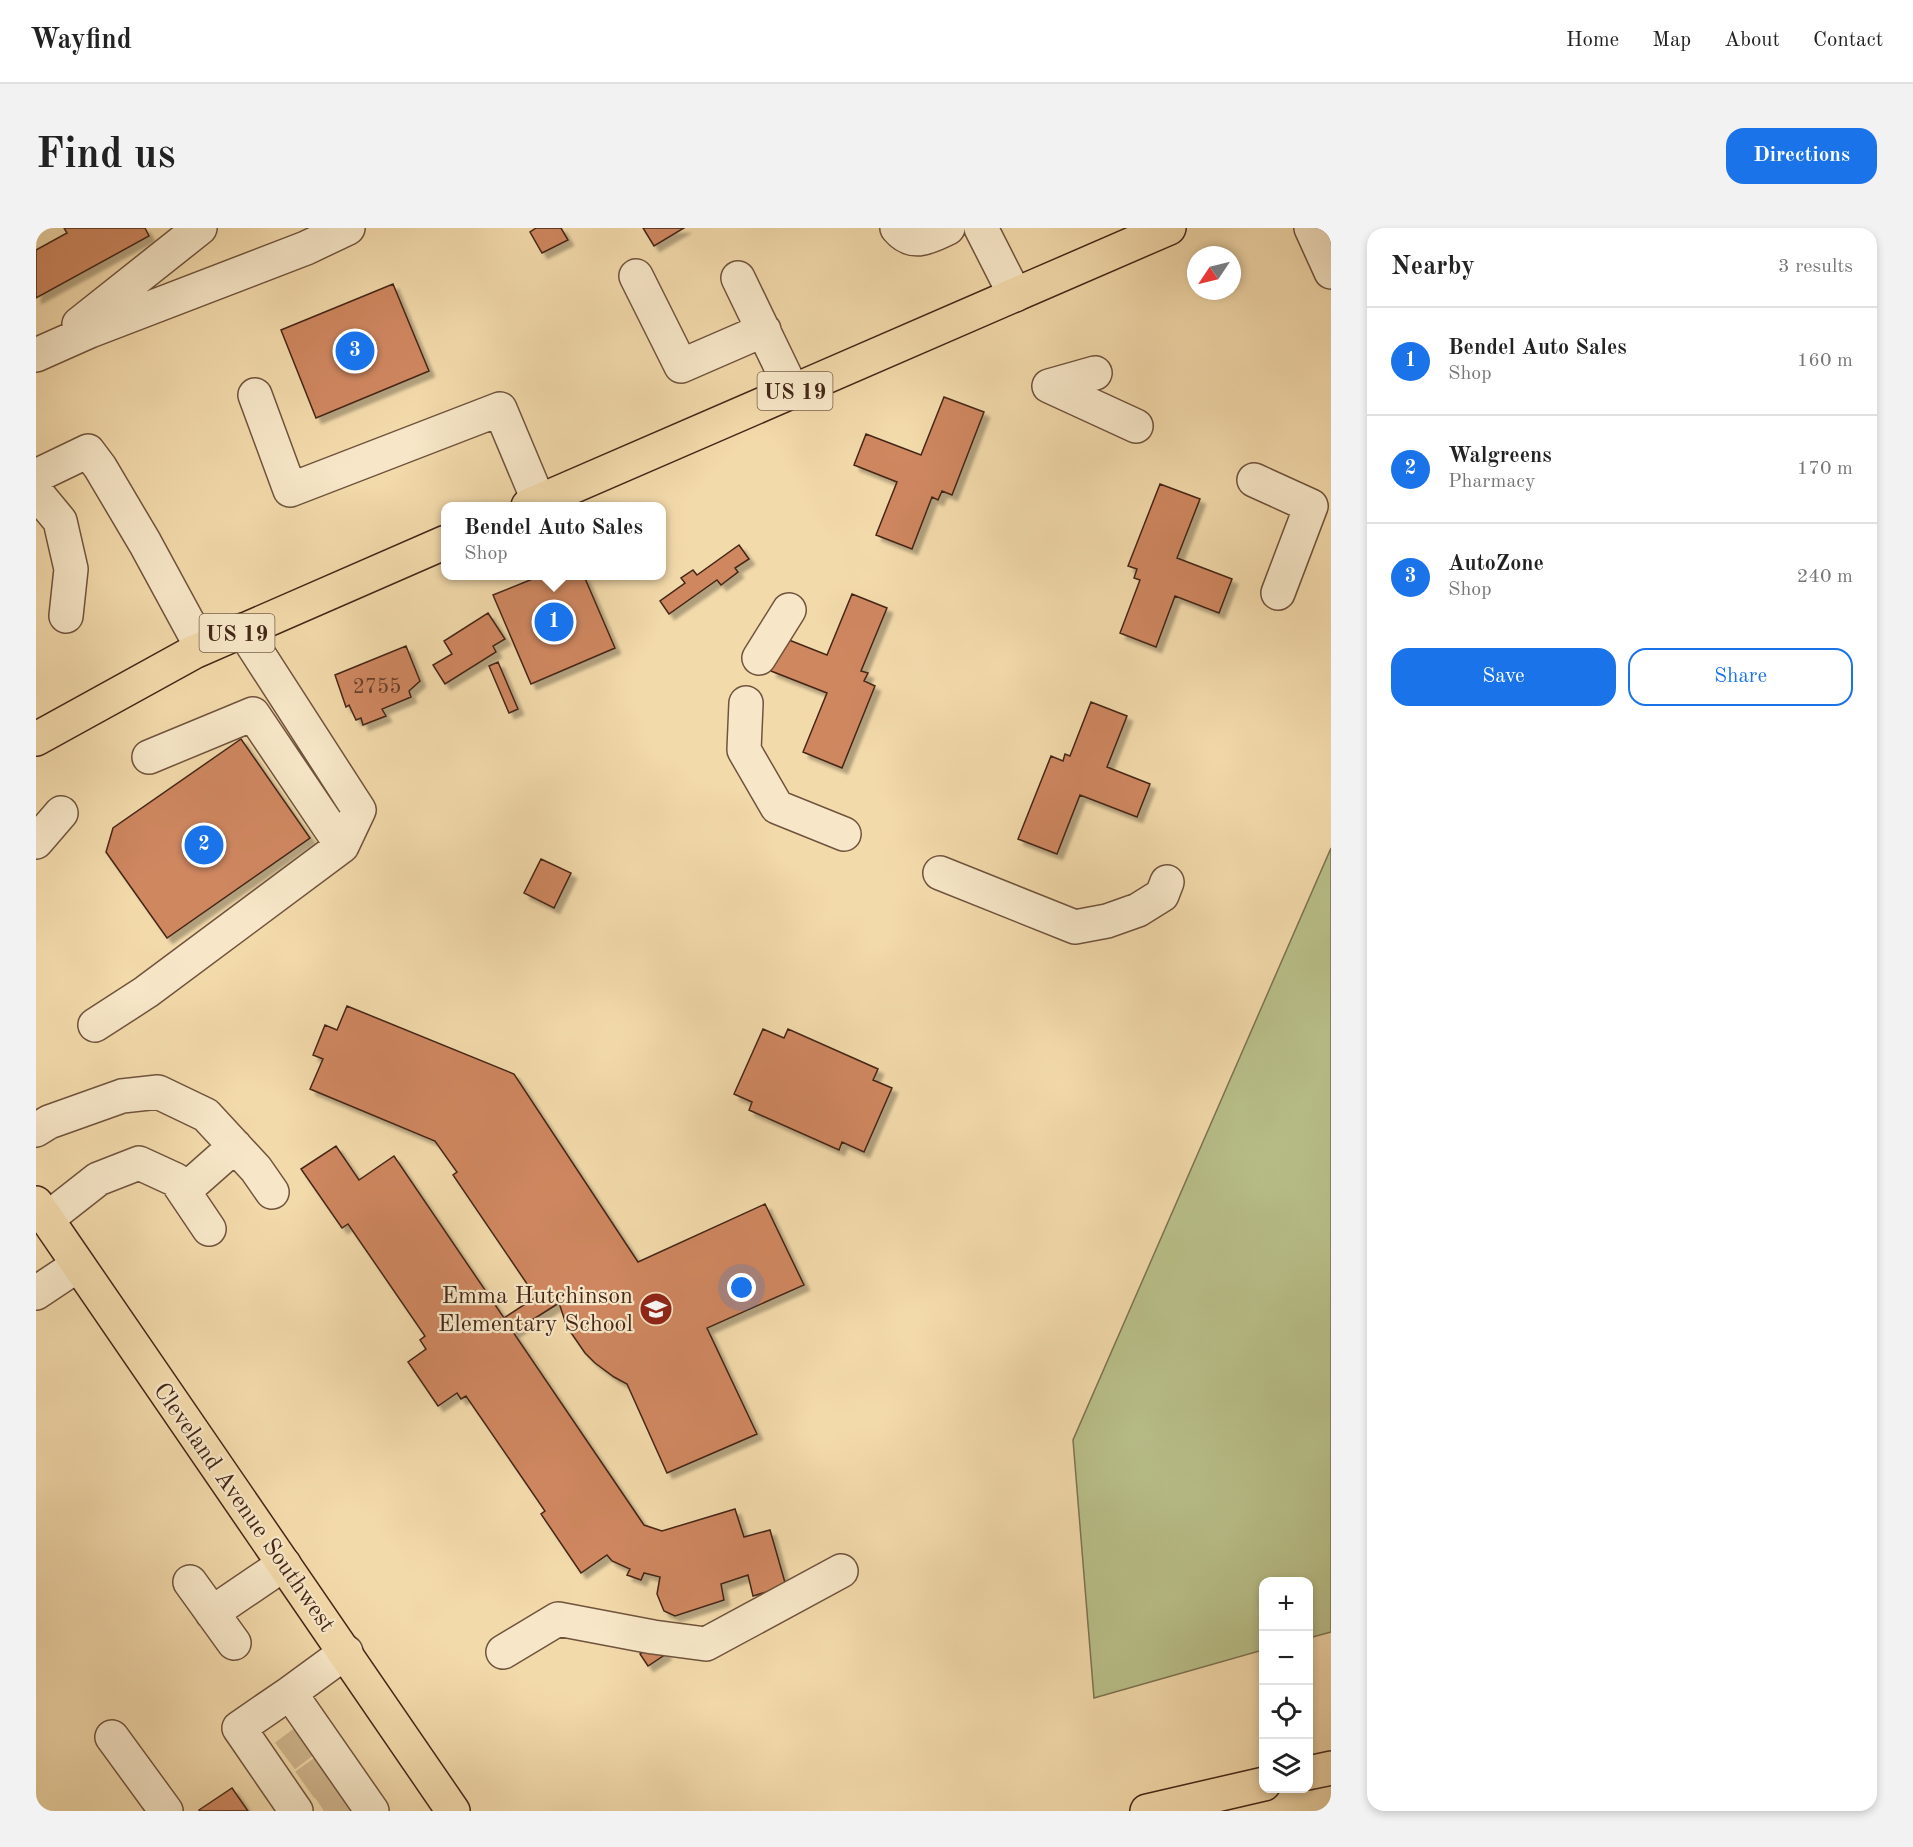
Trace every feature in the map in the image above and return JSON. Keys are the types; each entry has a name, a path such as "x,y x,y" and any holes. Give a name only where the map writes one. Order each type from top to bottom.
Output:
{"main road":[{"name":"US 19","path":"538,502 1169,228"},
{"name":"US 19","path":"36,739 202,648 441,544"},
{"name":"Cleveland Avenue Southwest","path":"41,1211 453,1811"},
{"path":"1313,1772 1331,1768"},
{"path":"1147,1811 1259,1785"}],"street":[{"path":"41,353 200,228"},
{"path":"41,353 90,330 306,248 348,228"},
{"path":"897,228 903,235 923,240 948,228"},
{"path":"981,228 1015,295"},
{"path":"1311,228 1331,272"},
{"path":"636,276 681,366 764,330"},
{"path":"738,278 793,392"},
{"path":"1095,373 1049,386 1136,426"},
{"path":"255,395 290,490 500,409 532,502"},
{"path":"36,476 88,451 145,543 202,648"},
{"path":"1254,480 1321,500 1278,593"},
{"path":"36,492 60,521 71,569 66,616"},
{"path":"759,658 789,610"},
{"path":"95,1025 146,992 342,846 359,810 243,630"},
{"path":"746,703 744,750 777,807 844,834"},
{"path":"149,757 253,714 342,846"},
{"path":"36,842 61,813"},
{"path":"940,873 1075,927 1107,921 1138,910 1162,895 1167,882"},
{"path":"36,1130 49,1122 122,1096 158,1092 206,1115 256,1169 272,1192"},
{"path":"184,1191 235,1146"},
{"path":"41,1211 98,1179 139,1163 176,1180 209,1230"},
{"path":"36,1293 78,1265"},
{"path":"212,1613 284,1564"},
{"path":"502,1652 558,1619 653,1637 706,1644 841,1571"},
{"path":"190,1582 234,1643"},
{"path":"311,1785 295,1749 239,1728 346,1652"},
{"path":"290,1693 295,1749 311,1785"},
{"path":"112,1737 166,1811"},
{"path":"311,1785 359,1798"}],"green space":[{"path":"1331,848 1331,1632 1313,1637 1313,1577 1259,1577 1259,1651 1094,1698 1073,1440"}],"building":[{"path":"64,228 145,228 149,236 36,298 36,250 67,233"},
{"path":"536,228 561,228 568,240 542,253 530,232"},
{"path":"643,228 684,228 654,246"},
{"path":"393,284 429,371 316,418 281,330"},
{"path":"944,397 984,412 952,495 942,491 938,500 932,497 912,549 876,535 897,482 854,465 866,434 921,455"},
{"path":"1160,484 1200,499 1177,558 1232,579 1219,613 1175,596 1156,647 1120,633 1140,580 1134,578 1137,569 1128,566"},
{"path":"739,545 749,559 735,568 738,572 721,585 717,580 669,614 660,601 685,583 681,578 693,570 697,575"},
{"path":"530,580 586,580 615,648 531,684 493,595"},
{"path":"852,594 887,608 861,671 868,673 864,681 875,686 842,768 803,752 827,693 771,671 784,638 827,655"},
{"path":"488,613 505,639 493,646 496,652 445,684 433,665 452,654 444,641"},
{"path":"406,646 420,681 409,691 411,697 382,709 386,716 363,725 361,718 356,720 349,705 346,707 335,675"},
{"path":"498,662 518,709 509,713 489,666"},
{"path":"1091,702 1127,716 1107,767 1150,784 1137,817 1080,795 1057,854 1018,839 1051,756 1063,761 1065,754 1070,756"},
{"path":"241,739 310,838 167,938 106,852 113,828"},
{"path":"541,859 571,873 554,908 524,893"},
{"name":"Emma Hutchinson Elementary School","path":"347,1006 514,1074 638,1262 765,1204 804,1285 707,1328 757,1434 667,1473 627,1384 595,1363 585,1353 567,1327 559,1303 513,1332 644,1525 662,1531 735,1509 744,1537 770,1530 786,1586 753,1596 748,1575 721,1584 724,1600 675,1616 664,1611 657,1594 660,1577 644,1573 641,1580 627,1575 630,1569 612,1561 607,1555 581,1573 541,1514 545,1511 466,1396 461,1399 457,1393 438,1406 408,1362 426,1349 420,1340 425,1336 348,1224 342,1228 301,1169 336,1146 359,1180 394,1156 504,1318 536,1297 453,1175 457,1172 435,1141 310,1089 323,1059 313,1055 325,1025 337,1030"},
{"path":"763,1029 784,1038 788,1029 878,1069 873,1080 892,1088 864,1152 842,1142 839,1150 749,1110 752,1102 734,1094"},
{"path":"657,1642 666,1654 648,1666 640,1654"},
{"path":"232,1788 248,1811 199,1810"}],"tunnel":[{"path":"285,1756 310,1737"},
{"path":"305,1785 330,1767"},
{"path":"324,1811 349,1794"}],"place":[{"name":"AutoZone","path":"355,351"},
{"name":"Bendel Auto Sales","path":"554,622"},
{"name":"Walgreens","path":"204,845"},
{"name":"Emma Hutchinson Elementary School","path":"656,1309"}]}
